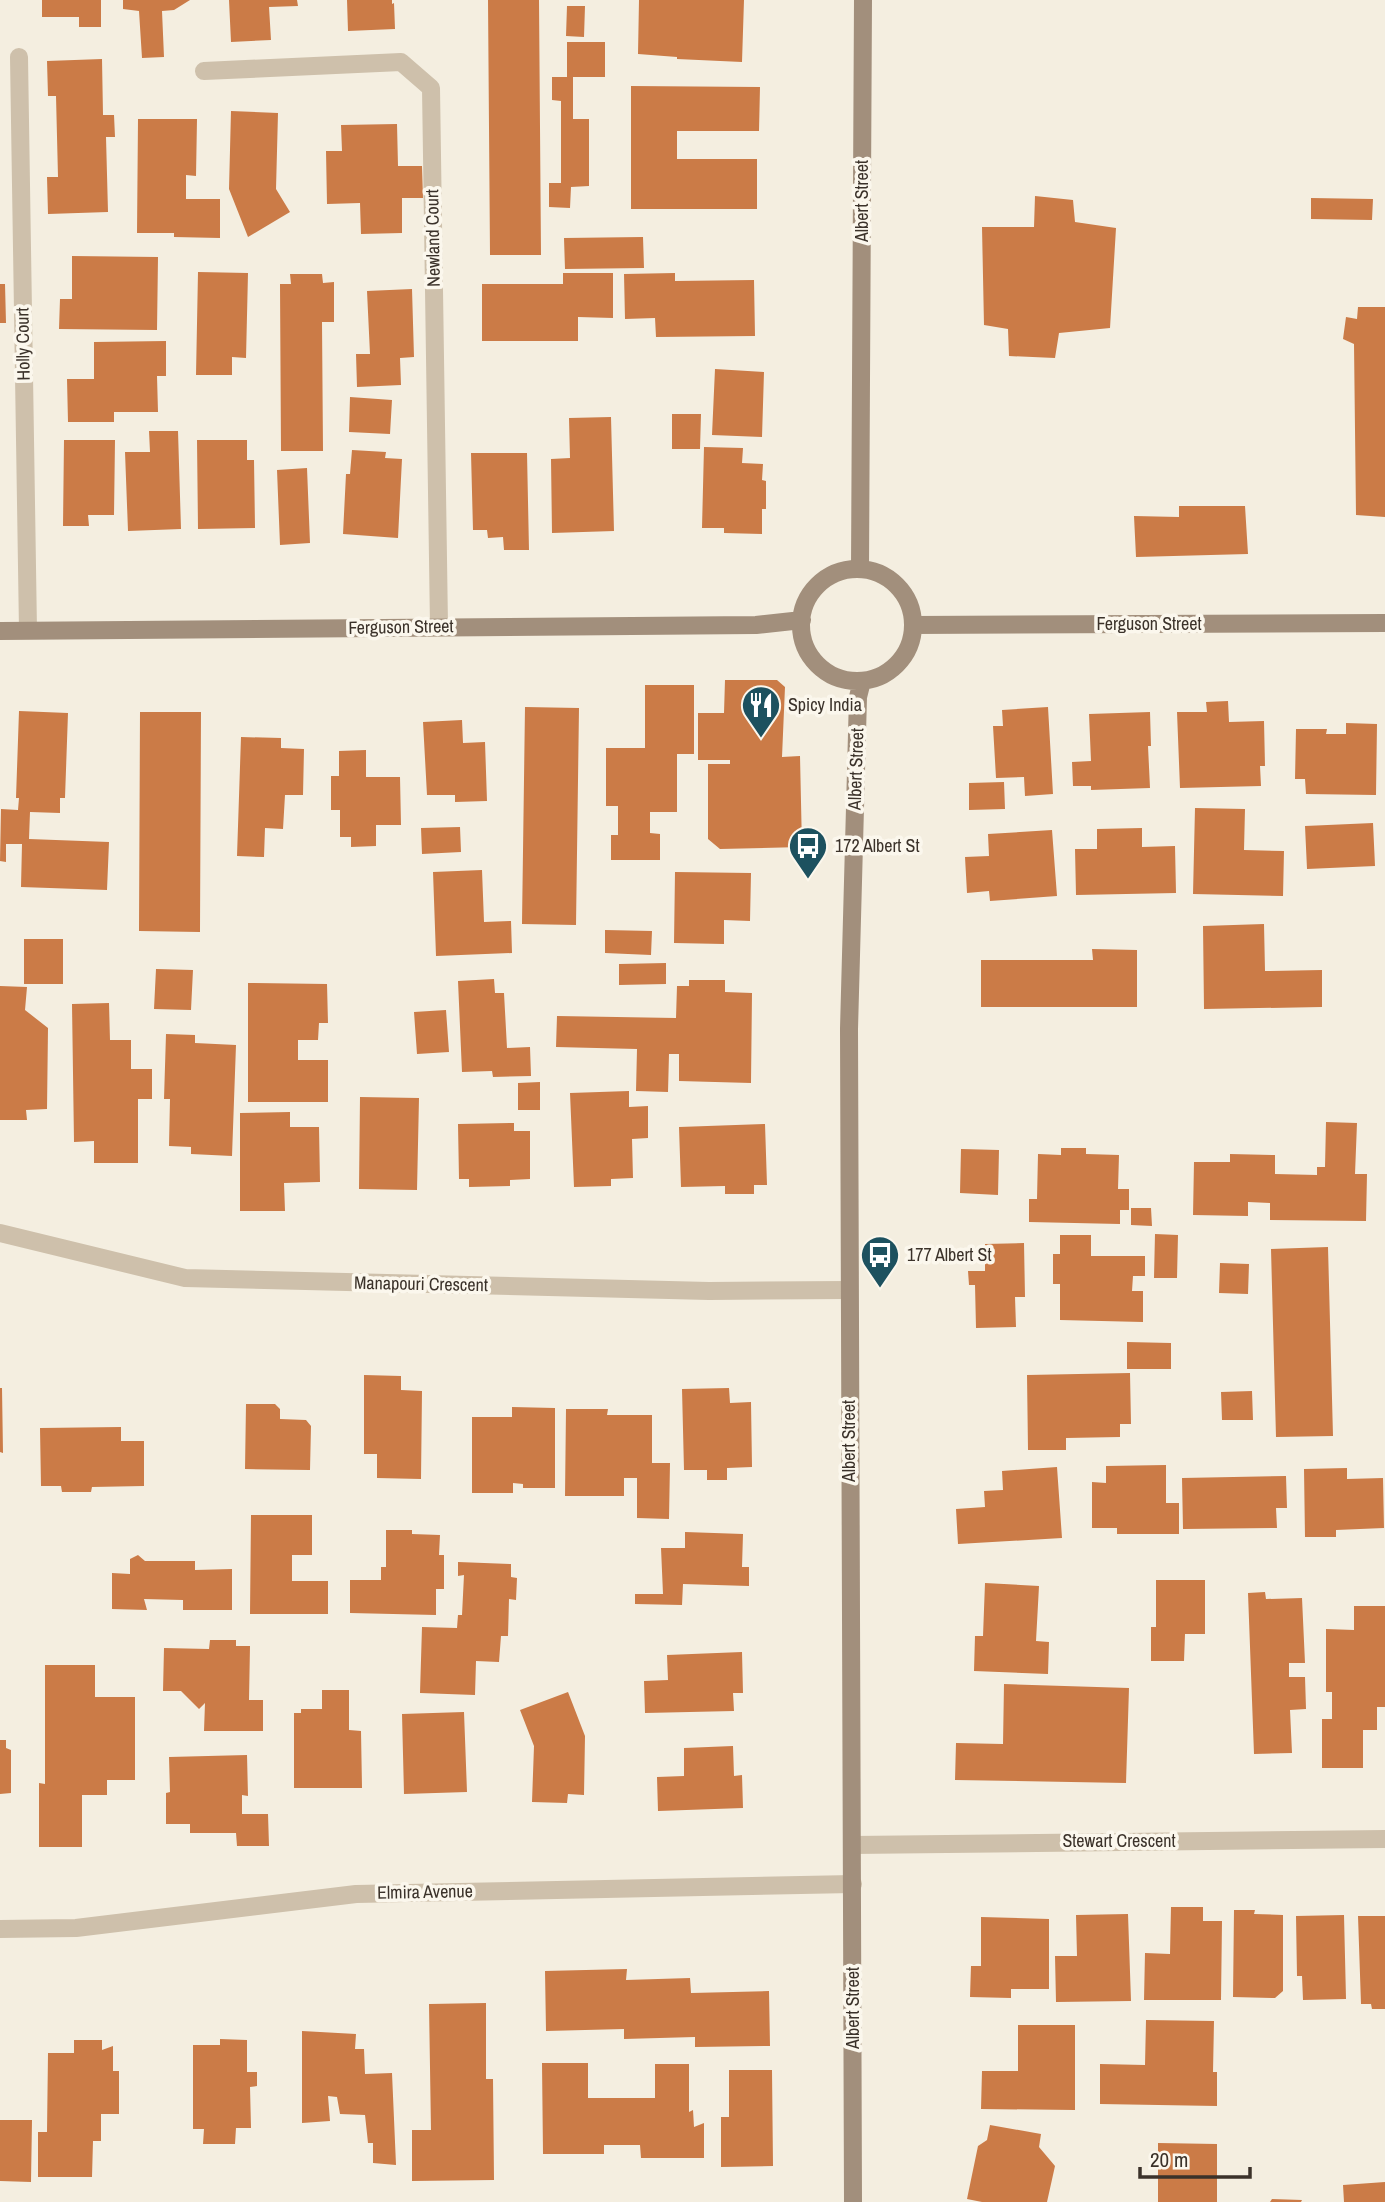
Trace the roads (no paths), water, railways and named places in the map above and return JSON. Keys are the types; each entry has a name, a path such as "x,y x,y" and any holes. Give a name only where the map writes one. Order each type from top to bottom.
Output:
{"main road":[{"name":"Albert Street","path":"860,569 863,0"},
{"path":"860,569 872,571 894,582 908,602 913,625 908,649 902,659 884,674 862,681 834,676 813,658 802,634 802,620 804,608 816,587 836,573 860,569"},
{"name":"Ferguson Street","path":"0,631 756,625 802,620"},
{"name":"Ferguson Street","path":"913,625 1385,623"},
{"name":"Albert Street","path":"853,2202 849,1028 858,697 862,681"}],"street":[{"name":"Holly Court","path":"19,57 27,631"},
{"name":"Newland Court","path":"204,71 401,62 431,88 439,626"},
{"name":"Manapouri Crescent","path":"0,1233 185,1278 709,1291 848,1290"},
{"name":"Stewart Crescent","path":"852,1845 1385,1839"},
{"name":"Elmira Avenue","path":"0,1929 76,1928 356,1894 853,1884"}],"place":[{"name":"Spicy India","path":"761,739"},
{"name":"172 Albert St","path":"808,880"},
{"name":"177 Albert St","path":"880,1289"}]}
